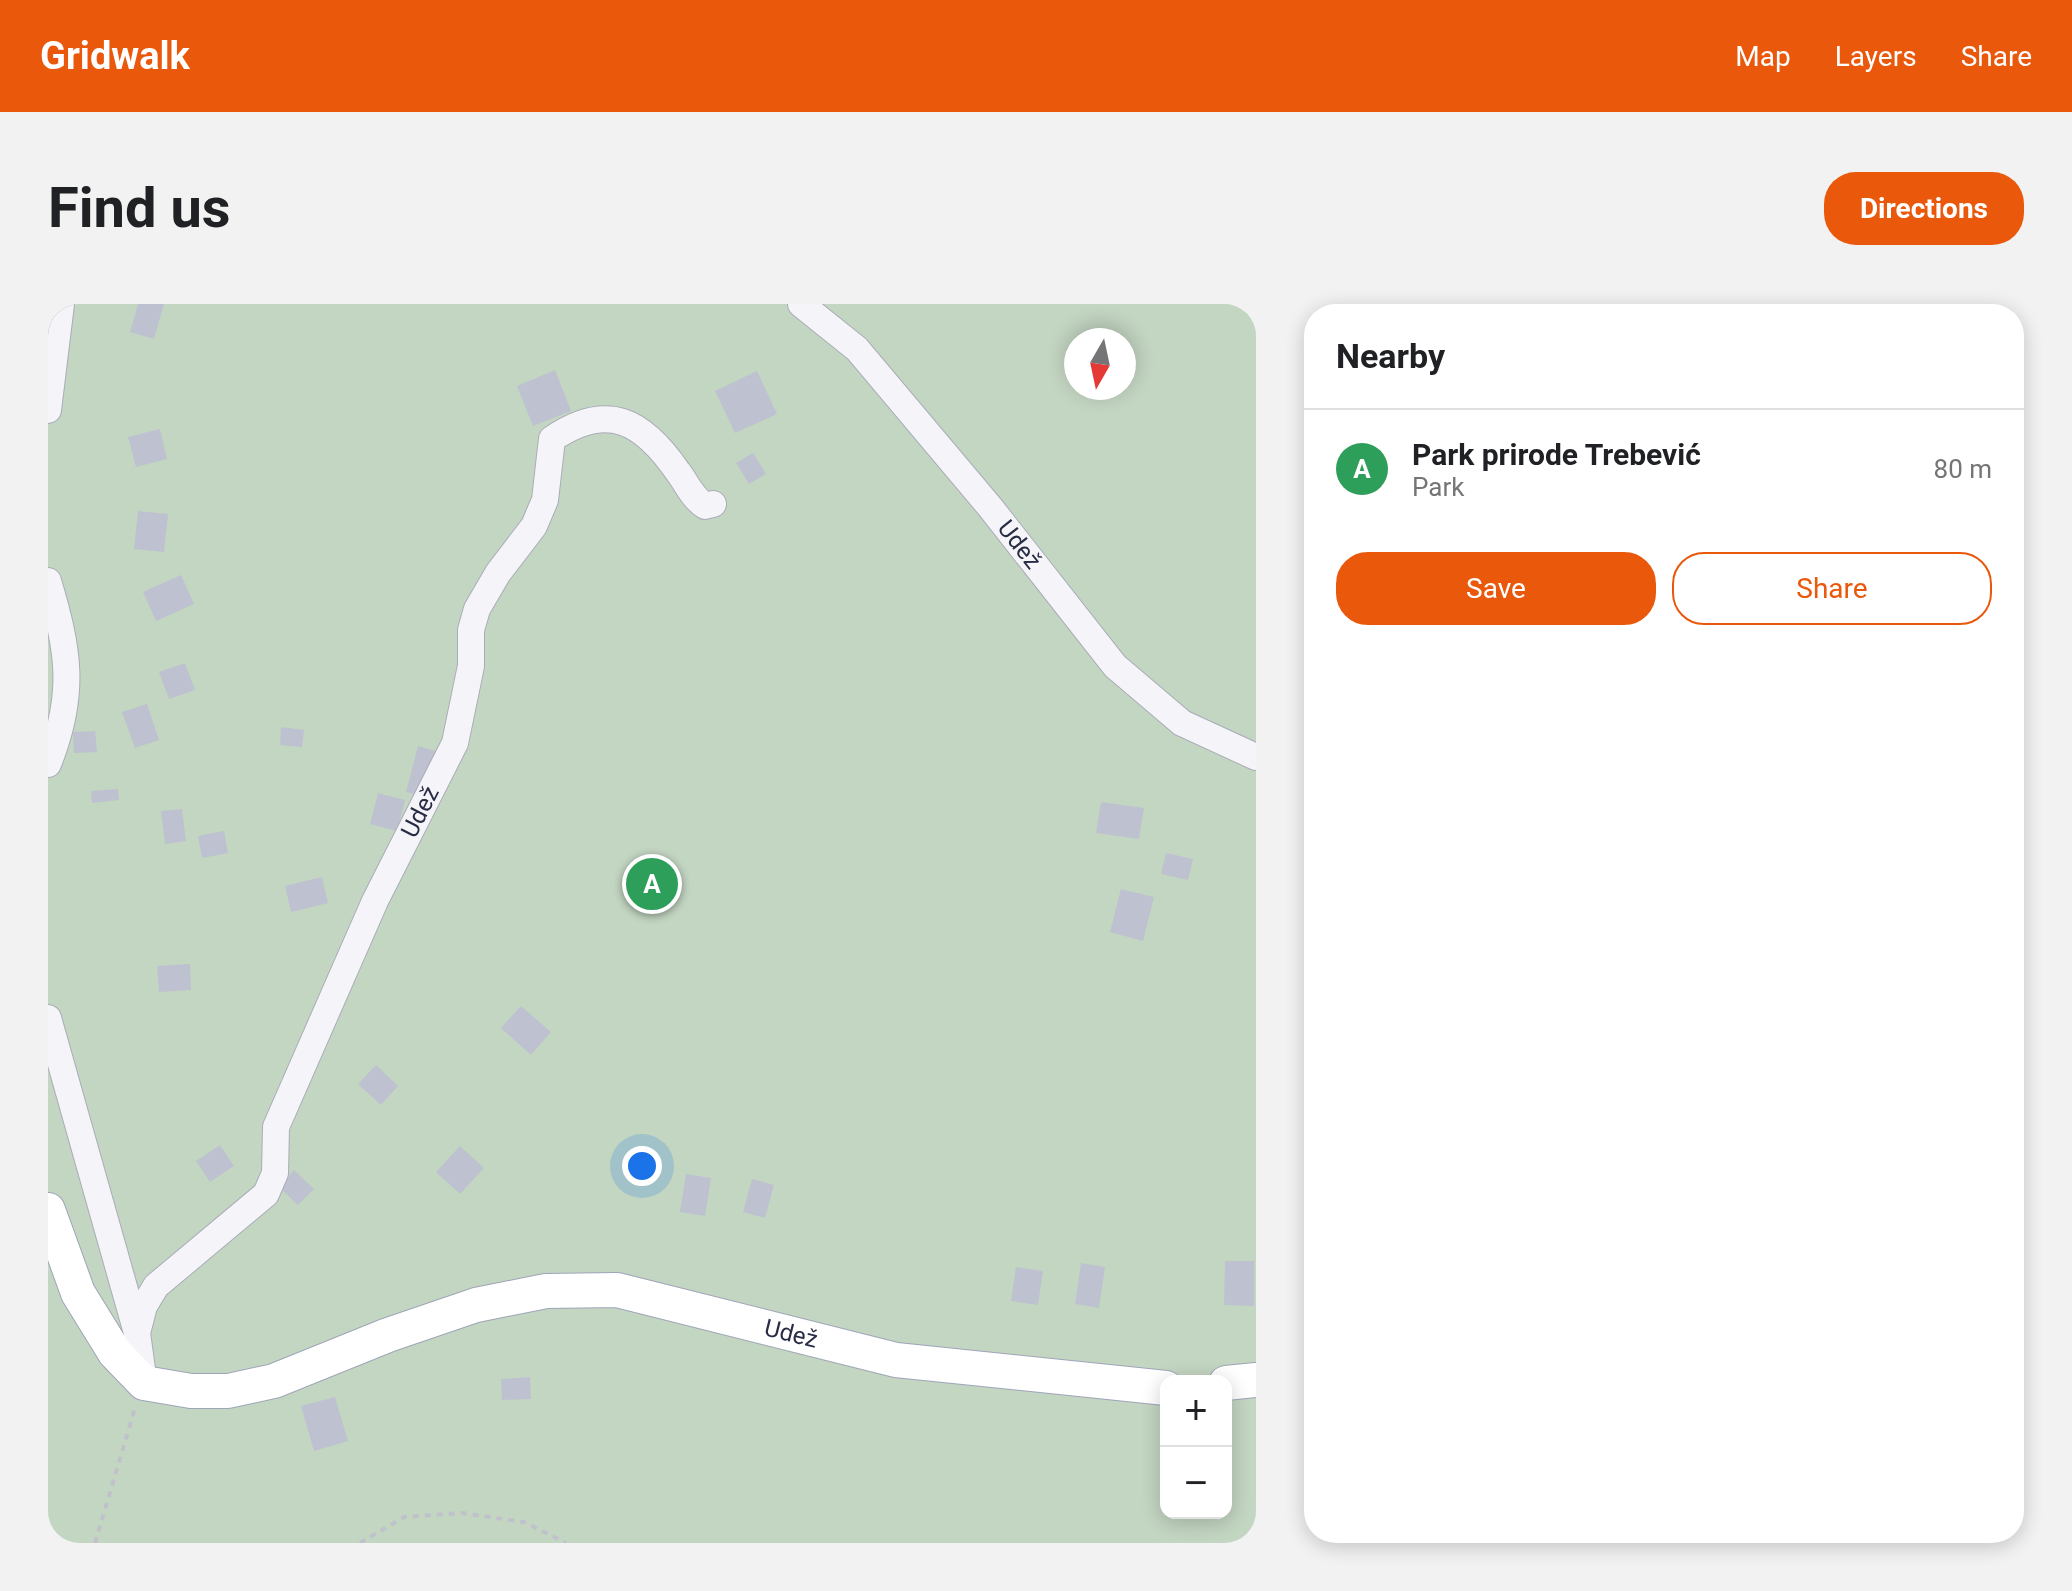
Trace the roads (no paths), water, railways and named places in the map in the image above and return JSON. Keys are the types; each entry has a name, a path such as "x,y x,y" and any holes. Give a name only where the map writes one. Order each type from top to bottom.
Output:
{"main road":[{"path":"48,1210 78,1293 115,1353 144,1383"},
{"name":"Udež","path":"144,1383 191,1391 243,1388 274,1381 388,1335 476,1305 546,1291 617,1290 896,1360 1160,1387"},
{"path":"1232,1382 1256,1380"}],"street":[{"path":"48,410 61,304"},
{"name":"Udež","path":"801,304 857,349 990,507 1115,666 1182,723 1256,757"},
{"name":"Udež","path":"137,1333 144,1306 156,1286 266,1194 275,1173 276,1127 375,901 455,743 471,666 471,630 477,609 498,573 534,526 545,500 552,439 609,417 626,420 652,438 692,497 705,506 713,504"},
{"path":"48,581 62,626 69,679 60,735 48,764"},
{"name":"Udež","path":"48,1018 137,1333 144,1383"}],"place":[{"name":"Park prirode Trebević","path":"652,884"}]}
